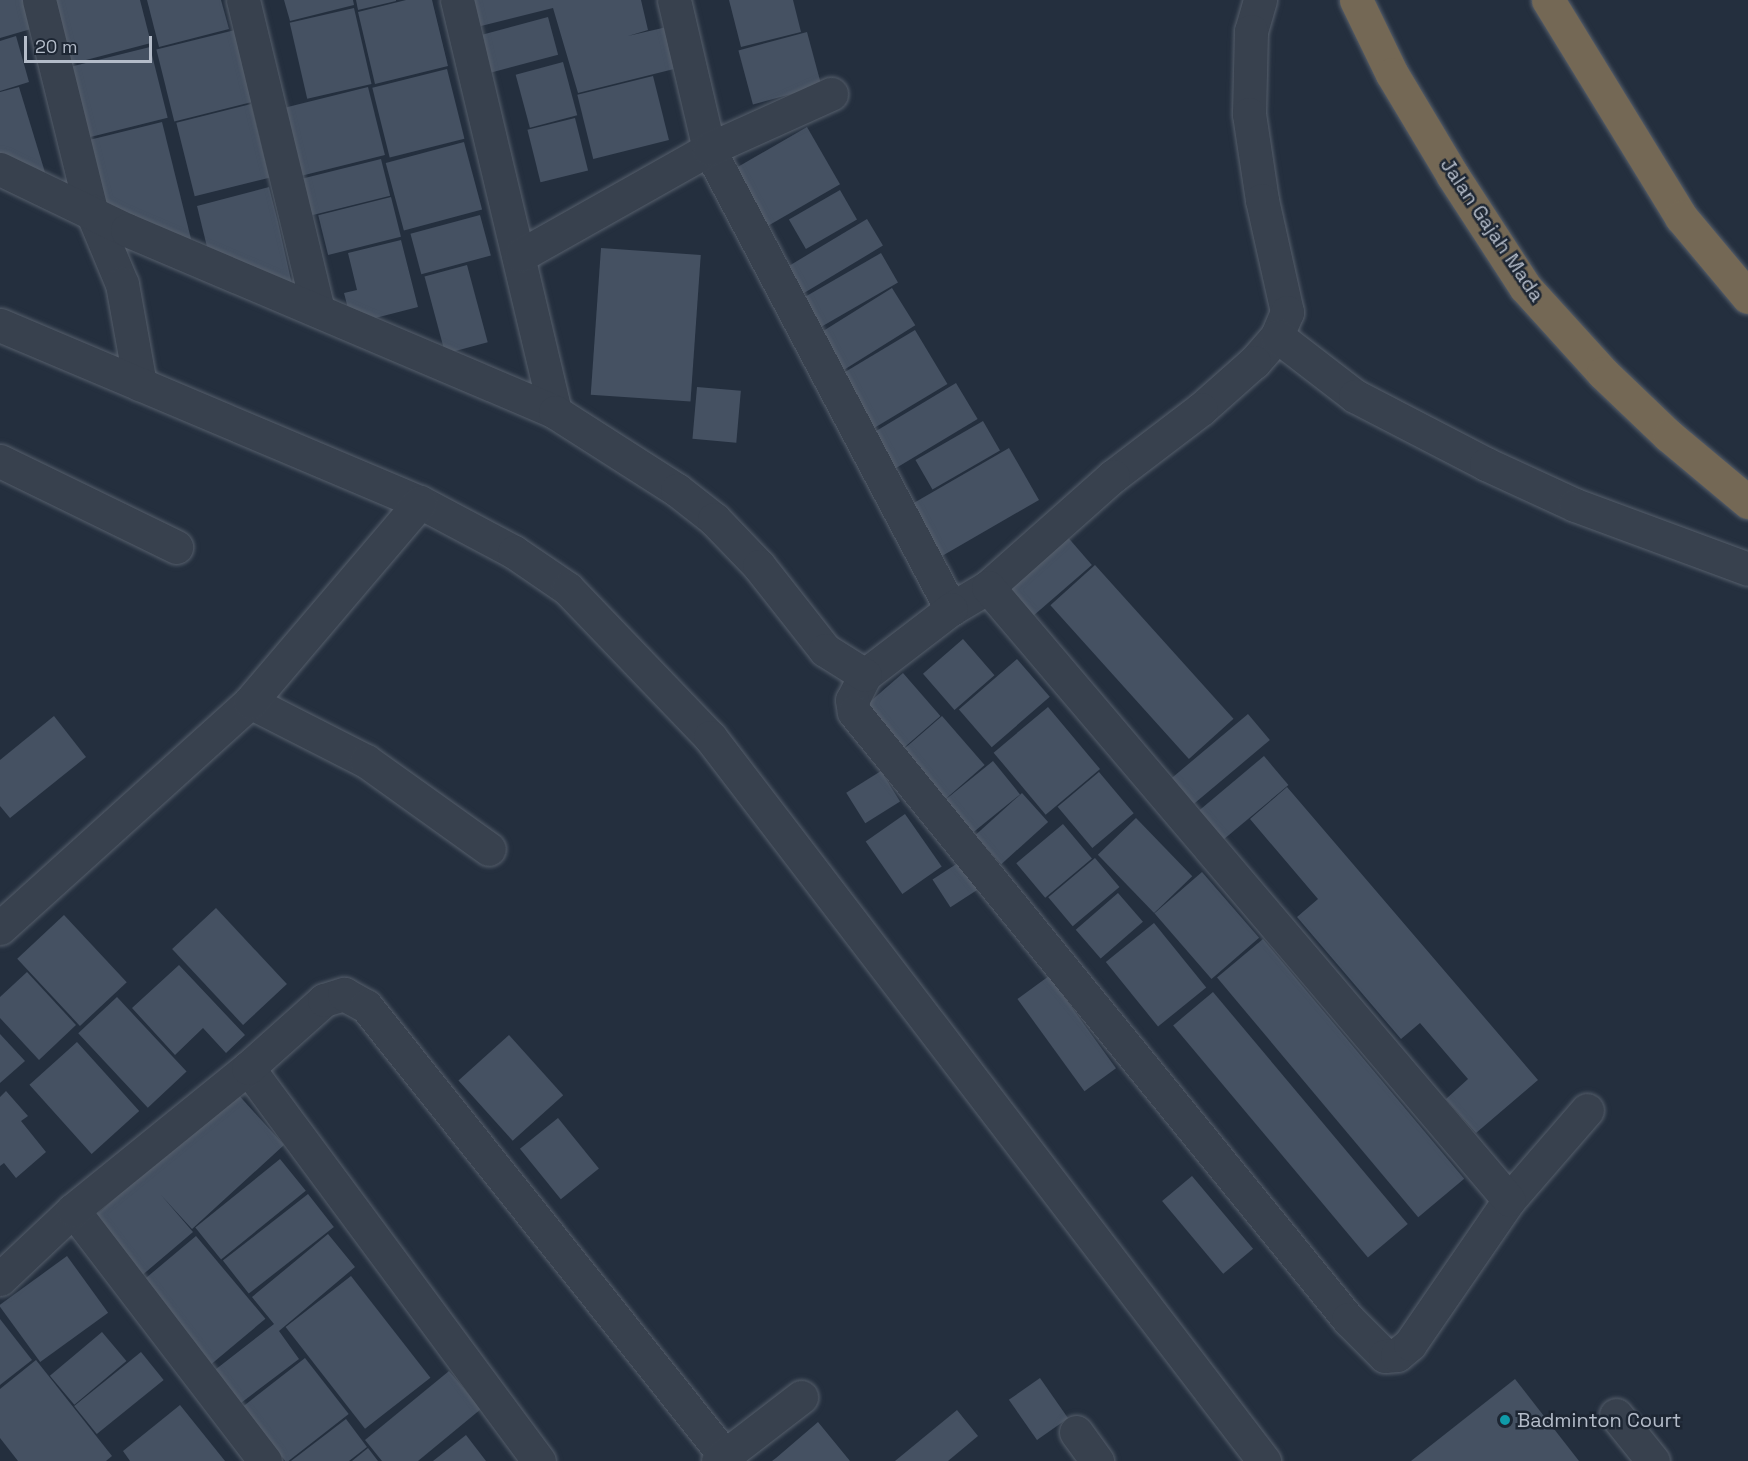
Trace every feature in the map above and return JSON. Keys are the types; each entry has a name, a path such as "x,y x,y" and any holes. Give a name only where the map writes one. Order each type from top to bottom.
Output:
{"highway":[{"name":"Jalan Gajah Mada","path":"1356,0 1392,74 1441,156 1525,287 1620,389 1669,436 1748,502"},
{"path":"1548,0 1681,217 1748,297"}],"street":[{"path":"39,0 91,210 122,284 140,384"},
{"path":"243,0 318,310"},
{"path":"457,0 521,255 555,412"},
{"path":"674,0 709,149 951,609"},
{"path":"1260,0 1251,31 1249,114 1262,200 1287,312 1277,336 1254,362 1201,409 1113,476 988,587 951,609 865,675 852,700 854,712 870,737 1376,1349 1385,1356 1397,1355 1410,1344 1509,1200 1587,1110"},
{"path":"521,255 709,149 831,94"},
{"path":"0,169 91,210 127,230 555,412 677,490 714,519 759,566 825,650 865,675"},
{"path":"0,326 420,502 505,547 568,589 710,737 1263,1461"},
{"path":"1277,336 1355,396 1486,464 1575,504 1748,568"},
{"path":"0,461 176,547"},
{"path":"0,928 250,702 420,502"},
{"path":"988,587 1509,1200"},
{"path":"250,702 366,761 489,849"},
{"path":"6,1264 248,1068 324,1000 344,994 366,1006 722,1459 801,1397"},
{"path":"248,1068 539,1461"},
{"path":"74,1210 265,1461"},
{"path":"1616,1415 1653,1461"},
{"path":"1076,1432 1097,1461"}],"building":[{"path":"0,0 24,0 31,29 0,38"},
{"path":"46,0 140,0 151,43 63,66"},
{"path":"147,0 221,0 229,29 159,47"},
{"path":"284,0 353,0 354,5 290,21"},
{"path":"356,0 396,0 396,1 358,10"},
{"path":"406,0 432,0 448,66 375,84 358,12"},
{"path":"470,0 641,0 648,30 628,36 671,26 682,67 578,93 553,8 477,27"},
{"path":"729,0 793,0 801,32 741,47"},
{"path":"354,8 372,84 307,99 290,23"},
{"path":"548,17 558,55 487,74 477,36"},
{"path":"235,30 253,102 174,121 156,50"},
{"path":"807,32 821,86 753,104 738,50"},
{"path":"16,36 29,82 0,91 0,41"},
{"path":"150,47 168,118 78,140 61,69"},
{"path":"563,62 577,115 530,128 516,75"},
{"path":"447,69 464,139 390,157 372,88"},
{"path":"653,76 669,140 593,159 577,95"},
{"path":"19,87 47,179 0,158 0,92"},
{"path":"368,87 385,155 299,176 282,109"},
{"path":"251,104 269,178 195,196 176,123"},
{"path":"575,118 588,170 541,182 527,130"},
{"path":"162,122 192,243 99,209 81,142"},
{"path":"807,127 840,184 767,226 734,169"},
{"path":"464,142 482,210 404,231 386,163"},
{"path":"381,159 390,196 300,218 291,181"},
{"path":"269,187 293,289 210,259 197,206"},
{"path":"840,190 857,219 806,249 789,220"},
{"path":"391,197 401,237 328,255 318,215"},
{"path":"480,215 491,256 421,274 410,234"},
{"path":"867,219 883,246 801,295 785,268"},
{"path":"401,240 418,307 352,324 344,293 357,290 348,253"},
{"path":"601,248 701,255 691,402 591,395"},
{"path":"881,253 898,282 817,329 800,300"},
{"path":"467,265 488,342 445,354 424,276"},
{"path":"892,288 915,325 844,370 821,333"},
{"path":"915,330 947,384 874,428 841,374"},
{"path":"956,383 978,419 892,471 870,435"},
{"path":"697,387 741,391 736,443 692,439"},
{"path":"983,421 1000,450 932,489 915,460"},
{"path":"1009,448 1039,500 939,557 909,506"},
{"path":"1065,534 1092,565 1033,616 1006,585"},
{"path":"1095,565 1234,719 1189,759 1050,605"},
{"path":"963,639 994,675 954,710 923,674"},
{"path":"1017,659 1050,697 992,747 959,710"},
{"path":"903,673 940,716 894,757 856,714"},
{"path":"1048,707 1100,769 1046,815 994,753"},
{"path":"1248,714 1270,740 1192,805 1171,779"},
{"path":"54,716 86,757 10,818 0,806 0,760"},
{"path":"942,716 985,765 935,808 892,759"},
{"path":"1264,756 1288,785 1220,842 1196,813"},
{"path":"993,761 1020,794 973,833 946,799"},
{"path":"881,771 900,802 865,823 846,793"},
{"path":"1099,772 1134,813 1092,848 1058,807"},
{"path":"1287,787 1538,1080 1476,1133 1446,1099 1468,1079 1420,1023 1401,1039 1297,917 1318,899 1250,819"},
{"path":"1022,793 1048,822 1001,864 975,835"},
{"path":"905,814 942,866 902,894 866,842"},
{"path":"1136,818 1192,876 1154,913 1098,855"},
{"path":"1063,824 1092,858 1045,898 1016,863"},
{"path":"1095,858 1119,887 1073,926 1048,897"},
{"path":"961,861 979,889 950,907 932,880"},
{"path":"1202,872 1259,938 1212,979 1154,913"},
{"path":"1118,893 1143,922 1101,958 1076,930"},
{"path":"216,908 287,984 243,1025 172,949"},
{"path":"64,915 127,982 80,1026 17,959"},
{"path":"1154,923 1206,988 1158,1027 1106,962"},
{"path":"1263,939 1464,1179 1418,1217 1217,978"},
{"path":"179,965 245,1035 226,1053 203,1028 175,1055 132,1008"},
{"path":"27,972 76,1025 39,1060 0,1018 0,997"},
{"path":"1049,976 1116,1068 1084,1091 1017,999"},
{"path":"1213,992 1408,1224 1368,1258 1173,1025"},
{"path":"117,997 187,1072 148,1108 78,1033"},
{"path":"0,1034 25,1061 0,1083"},
{"path":"509,1035 563,1095 513,1141 458,1081"},
{"path":"77,1042 139,1111 92,1154 29,1085"},
{"path":"234,1090 284,1145 192,1229 161,1195 193,1232 140,1277 91,1220"},
{"path":"6,1091 28,1116 21,1121 46,1152 16,1178 4,1163 0,1166 0,1097"},
{"path":"558,1118 599,1169 561,1199 520,1149"},
{"path":"280,1159 306,1191 221,1259 195,1228"},
{"path":"1192,1176 1253,1249 1223,1274 1162,1201"},
{"path":"308,1194 334,1227 249,1294 223,1260"},
{"path":"328,1234 355,1267 279,1331 299,1359 237,1406 211,1373 274,1324 252,1297"},
{"path":"196,1236 265,1319 210,1365 141,1282"},
{"path":"67,1256 108,1313 40,1362 0,1305"},
{"path":"351,1276 430,1378 365,1429 286,1327"},
{"path":"0,1319 32,1360 0,1385"},
{"path":"102,1332 126,1361 74,1405 50,1376"},
{"path":"141,1352 164,1380 97,1434 74,1406"},
{"path":"305,1358 349,1414 288,1461 285,1461 243,1407"},
{"path":"36,1360 112,1456 106,1461 18,1461 0,1438 0,1389"},
{"path":"449,1371 481,1409 418,1461 382,1461 365,1440"},
{"path":"1040,1378 1068,1418 1037,1440 1009,1400"},
{"name":"Badminton Court","path":"1515,1379 1579,1461 1411,1461"},
{"path":"180,1405 225,1461 130,1461 123,1451"},
{"path":"957,1410 978,1436 948,1461 895,1461"},
{"path":"346,1419 367,1447 349,1461 291,1461"},
{"path":"818,1422 850,1461 772,1461 776,1458"},
{"path":"466,1435 486,1461 433,1461"},
{"path":"368,1448 378,1461 352,1461"}],"place":[{"name":"Badminton Court","path":"1505,1420"}]}
